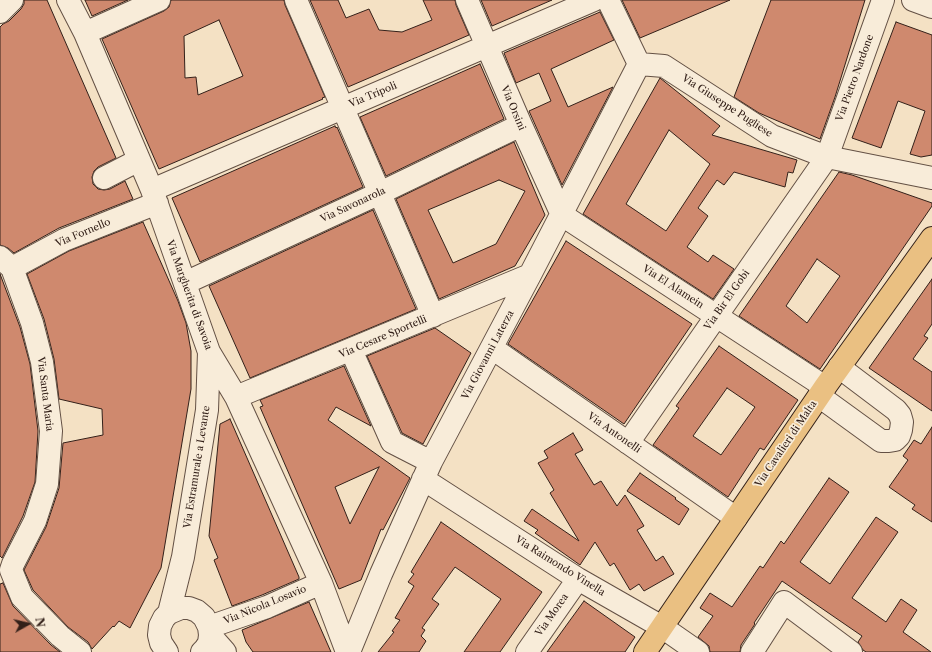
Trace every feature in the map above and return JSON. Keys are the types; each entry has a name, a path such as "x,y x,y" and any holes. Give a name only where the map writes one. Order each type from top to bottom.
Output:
{"main road":[{"name":"Via Cavalieri di Malta","path":"645,652 822,391 932,238"}],"street":[{"path":"0,12 12,0"},
{"name":"Via Margherita di Savoia","path":"68,0 85,33 154,196 208,352 236,397 321,583 348,652"},
{"path":"85,33 159,0"},
{"path":"296,0 433,316"},
{"name":"Via Orsini","path":"467,0 562,215"},
{"name":"Via Tripoli","path":"154,196 343,108 594,0"},
{"path":"608,0 639,64"},
{"name":"Via Pietro Nardone","path":"827,157 883,0"},
{"path":"913,0 932,7"},
{"name":"Via Giuseppe Pugliese","path":"639,64 664,66 772,136 827,157 932,178"},
{"name":"Via Giovanni Laterza","path":"348,652 427,471 562,215 639,64"},
{"name":"Via Savonarola","path":"185,283 380,193 521,125"},
{"name":"Via Bir El Gobi","path":"628,443 827,157"},
{"path":"104,178 139,160"},
{"name":"Via Fornello","path":"6,262 64,240 154,196"},
{"name":"Via El Alamein","path":"562,215 716,316 822,391 881,441 895,440 902,430 900,415 896,410 839,367"},
{"name":"Via Santa Maria","path":"6,262 34,331 42,362 51,431 47,484 35,521 13,564 6,571"},
{"name":"Via Cesare Sportelli","path":"236,397 530,275"},
{"name":"Via Antonelli","path":"492,348 736,518"},
{"name":"Via Raimondo Vinella","path":"351,350 392,442 427,471 578,579 662,627 698,652"},
{"name":"Via Estramurale a Levante","path":"167,652 161,643 159,635 160,626 164,618 169,613 183,557 207,410 208,352"},
{"name":"Via Estramurale a Levante","path":"183,557 204,631"},
{"path":"6,571 22,597 60,636 80,652"},
{"name":"Via Morea","path":"526,652 578,579"},
{"name":"Via Nicola Losavio","path":"204,631 267,607 321,583"},
{"path":"752,652 784,602 851,652"},
{"path":"169,613 182,608 190,608 204,631 225,652"}],"building":[{"path":"24,0 47,0 116,158 98,167 94,171 92,177 93,184 98,189 104,190 110,189 125,181 133,199 59,228 14,253 8,248 0,245 0,27 9,21 21,9 24,4"},
{"path":"85,0 128,0 92,16"},
{"path":"171,0 284,0 325,97 159,169 102,39 164,11 169,7","holes":["219,20 243,76 198,95 196,77 185,78 184,36"]},
{"path":"310,0 338,0 346,18 369,9 379,30 402,32 432,20 423,0 455,0 469,35 348,87"},
{"path":"481,0 552,0 492,26"},
{"path":"622,0 730,0 640,38"},
{"path":"771,0 865,0 835,97 820,139 759,113 734,97"},
{"path":"600,12 614,40 551,69 568,107 613,87 562,185 529,111 551,101 539,73 516,83 504,53"},
{"path":"896,22 932,35 932,155 921,157 910,154 925,111 898,101 881,148 852,138"},
{"path":"480,64 504,119 386,176 360,117"},
{"path":"660,78 720,126 712,135 797,160 793,173 788,172 785,187 734,172 724,185 717,180 698,208 708,216 687,247 708,262 713,255 734,269 713,299 583,214","holes":["669,130 710,164 666,231 626,204"]},
{"path":"335,126 336,128 337,127 363,187 200,262 172,198"},
{"path":"514,142 545,215 515,266 439,299 396,199","holes":["499,180 525,191 496,244 453,263 428,210"]},
{"path":"839,172 852,175 932,203 932,206 820,369 739,316","holes":["817,259 840,276 807,323 786,306"]},
{"path":"373,210 416,309 250,378 209,286"},
{"path":"143,222 178,301 186,323 191,351 191,389 161,568 130,628 119,621 92,649 88,642 68,627 33,590 24,570 46,527 59,488 63,443 103,435 102,409 59,399 54,359 44,319 27,274 69,251"},
{"path":"566,241 692,324 624,424 508,344"},
{"path":"0,274 20,327 30,364 38,431 35,482 23,516 2,558 0,556"},
{"path":"932,279 932,324 924,336 928,338 913,359 932,372 932,411 869,368"},
{"path":"435,328 471,353 423,444 402,433 367,356"},
{"path":"719,346 798,400 764,450 760,448 728,497 653,445 679,408 676,406","holes":["727,388 755,407 721,455 693,436"]},
{"path":"344,366 371,426 336,407 328,420 410,478 383,530 381,529 361,580 339,589 260,407 263,406 260,400","holes":["379,467 350,524 335,487"]},
{"path":"230,419 299,577 299,579 232,606 214,560 218,558 209,536 220,424"},
{"path":"932,427 932,522 912,509 915,505 889,487 908,460 903,456 914,440 921,444"},
{"path":"573,433 583,450 575,454 594,485 601,481 617,506 625,495 644,526 637,530 656,561 663,556 674,574 644,591 639,584 630,590 614,563 610,566 595,542 580,565 535,533 538,530 524,521 532,509 579,541 550,493 554,490 538,463 548,458 544,451"},
{"path":"640,473 689,509 679,525 627,491"},
{"path":"829,478 849,492 800,562 830,584 876,517 898,532 852,598 886,622 901,599 917,610 903,632 931,652 866,652 858,642 862,636 782,581 754,623 755,624 741,645 740,652 710,652 709,646 698,637 713,616 700,608 710,593 732,607 760,566 763,568 781,541 784,544"},
{"path":"441,522 542,592 500,652 464,652 501,599 455,567 432,599 439,604 422,628 425,630 421,636 426,641 419,652 378,652 394,632 392,631 400,620 395,618 414,586 408,582 414,574 411,572"},
{"path":"3,583 13,606 51,645 60,652 0,652 0,584"},
{"path":"584,601 635,637 625,652 547,652"},
{"path":"309,602 331,652 253,652 246,642 242,630"}]}
